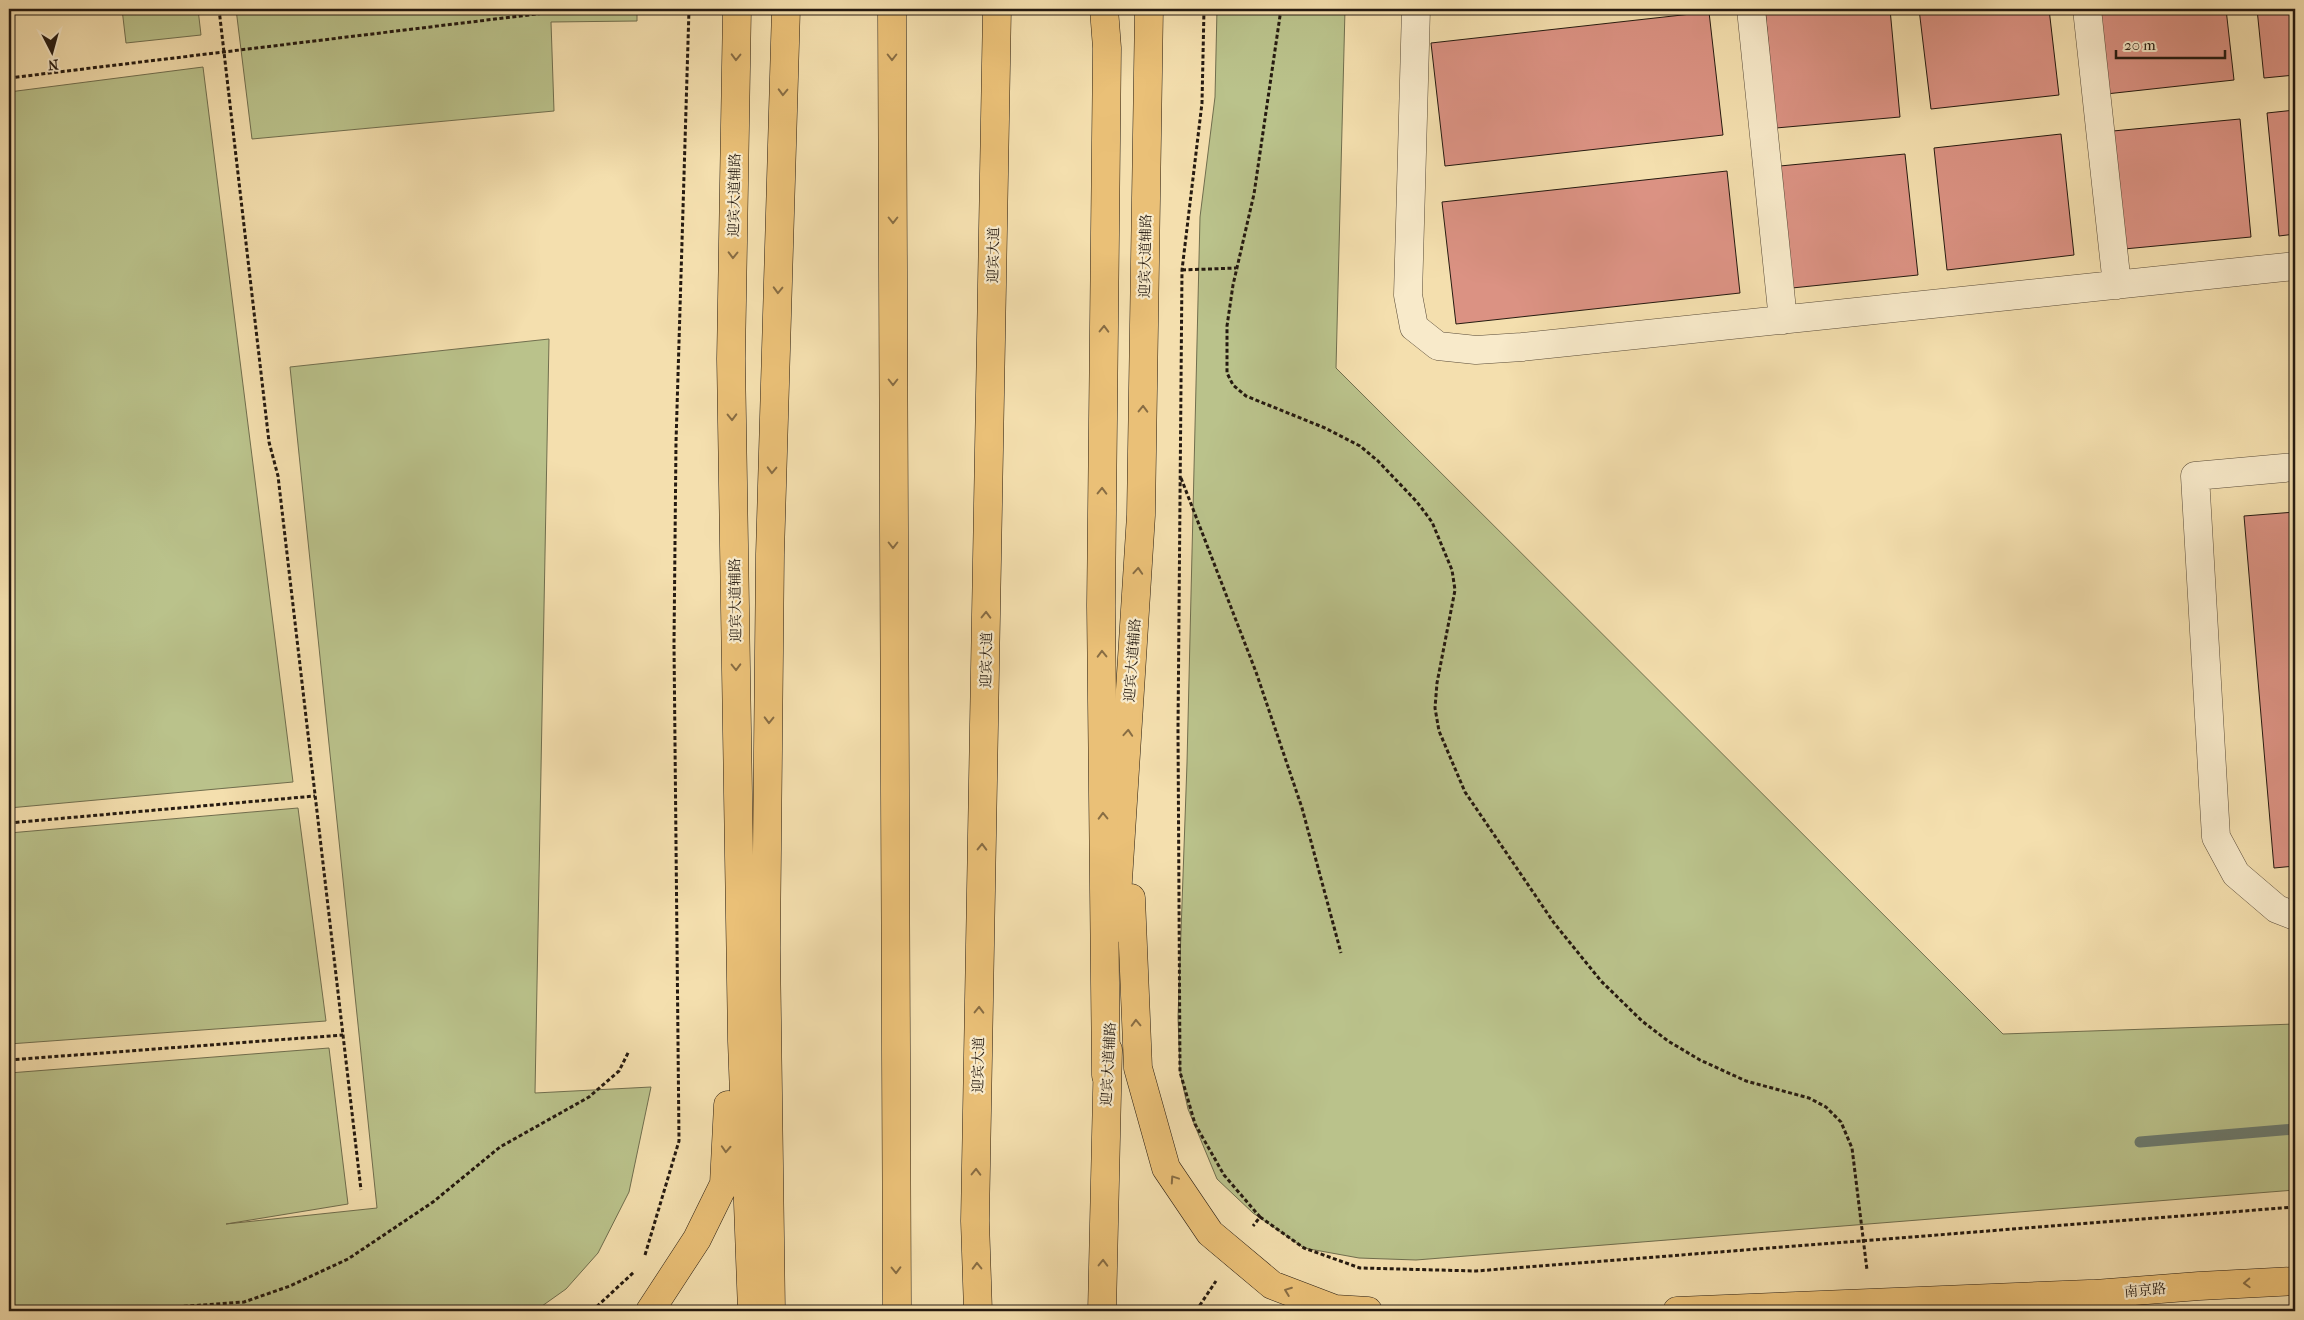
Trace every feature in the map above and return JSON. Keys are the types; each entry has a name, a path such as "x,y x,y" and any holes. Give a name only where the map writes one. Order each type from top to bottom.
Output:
{"main road":[{"name":"迎宾大道辅路","path":"737,9 731,359 742,1042 752,1311"},
{"path":"771,1311 766,948 770,574 786,9"},
{"path":"892,9 895,1230 897,1311"},
{"name":"迎宾大道","path":"978,1311 976,1221 997,9"},
{"path":"1104,9 1106,58 1101,606 1106,1075"},
{"name":"迎宾大道辅路","path":"1102,1311 1106,1075 1141,515 1149,9"},
{"path":"1126,762 1138,1068 1166,1168 1210,1233 1272,1285 1335,1309 1368,1311"},
{"path":"650,1311 697,1239 724,1184 740,891"},
{"name":"南京路","path":"1677,1311 1874,1307 2295,1281"}],"lane":[{"path":"1416,9 1408,295 1414,327 1438,346 1476,350 1522,347 2295,266"},
{"path":"1751,9 1783,320"},
{"path":"2087,9 2117,285"},
{"path":"2295,467 2195,476 2216,837 2236,874 2277,909 2295,916"}],"path":[{"path":"219,9 270,442 278,476 361,1190"},
{"path":"592,1311 642,1265 679,1141 674,634 676,442 689,9"},
{"path":"1204,9 1202,103 1182,270 1178,730 1180,1072 1195,1124 1224,1176 1260,1217 1304,1248 1360,1268 1476,1271 2295,1207"},
{"path":"1280,9 1254,194 1233,285 1227,326 1227,373 1233,385 1246,396 1325,428 1360,446 1378,461 1417,502 1432,522 1452,570 1455,590 1435,708 1439,731 1465,792 1554,923 1601,981 1642,1021 1668,1041 1700,1060 1746,1080 1809,1098 1826,1107 1841,1122 1852,1148 1874,1307"},
{"path":"9,78 544,11"},
{"path":"1182,270 1236,268"},
{"path":"1180,475 1256,672 1281,744 1302,808 1342,953"},
{"path":"9,823 315,796"},
{"path":"9,1060 343,1035"},
{"path":"119,1311 244,1302 290,1286 348,1259 433,1202 500,1147 589,1097 619,1071 629,1051"},
{"path":"1196,1311 1260,1217"},
{"path":"642,1265 665,1288"}],"green space":[{"path":"122,9 198,9 201,35 126,43"},
{"path":"236,9 637,9 637,21 551,22 554,111 252,139"},
{"path":"1217,9 1345,9 1336,368 2003,1034 2295,1024 2295,1190 1416,1260 1359,1258 1304,1248 1253,1213 1217,1179 1188,1109 1180,1072 1178,1017 1187,763 1200,217 1215,97"},
{"path":"203,67 293,782 9,808 9,92"},
{"path":"549,339 535,1093 651,1087 629,1192 598,1253 566,1289 535,1311 9,1311 9,1073 329,1048 348,1204 226,1224 377,1208 290,367"},
{"path":"298,808 326,1021 9,1044 9,833"}],"building":[{"path":"1765,9 1890,9 1900,117 1776,128"},
{"path":"1919,9 2049,9 2059,95 1931,109"},
{"path":"2097,9 2226,9 2234,80 2106,94"},
{"path":"2257,9 2295,9 2295,75 2264,78"},
{"path":"1709,12 1723,135 1445,166 1431,43"},
{"path":"2295,110 2295,234 2279,236 2267,113"},
{"path":"2240,119 2251,237 2124,249 2113,131"},
{"path":"2061,134 2074,255 1947,270 1934,148"},
{"path":"1905,154 1918,275 1792,288 1780,166"},
{"path":"1727,171 1740,293 1456,324 1442,202"},
{"path":"2295,512 2295,866 2274,868 2244,516"}],"waterway":[{"path":"2140,1142 2295,1129"}]}
